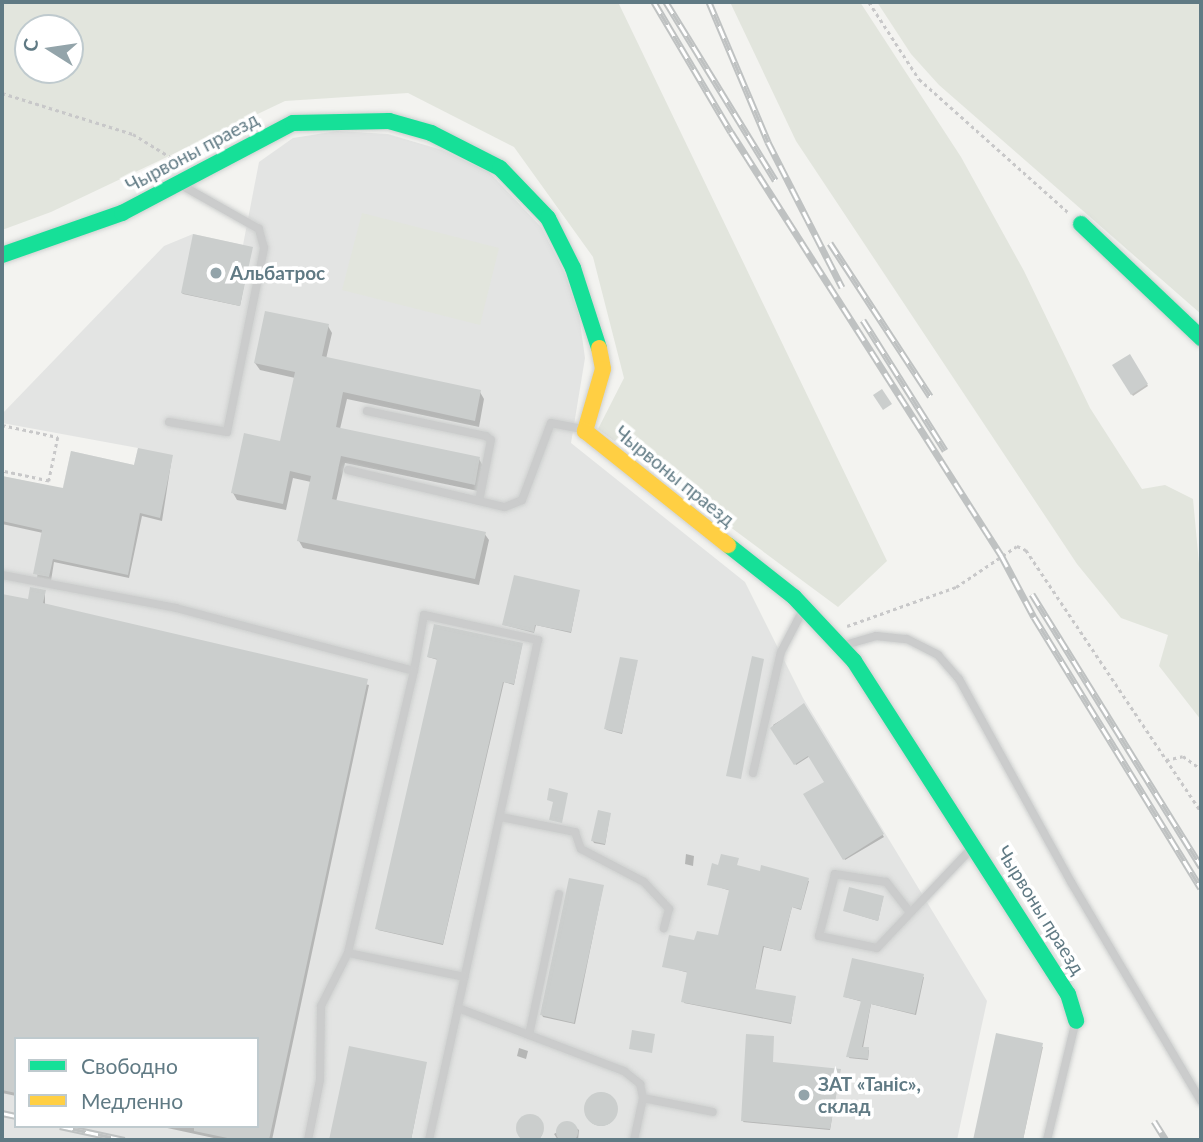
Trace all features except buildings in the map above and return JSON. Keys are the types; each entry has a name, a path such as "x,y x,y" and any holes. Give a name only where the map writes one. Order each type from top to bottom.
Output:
{"street":[{"name":"Чырвоны праезд","path":"2,255 122,213 293,123 389,121 431,133 500,168 548,218 573,268 597,334 603,369 585,431 804,607 840,646 976,845 1068,994 1076,1021"},
{"path":"1081,224 1201,338"}],"lane":[{"path":"169,422 227,432 264,248 259,229 180,184"},
{"path":"367,411 486,436 491,440 479,501"},
{"path":"348,470 505,507 522,500 551,423 585,431"},
{"path":"2,575 176,608 414,671"},
{"path":"753,773 781,652 804,607"},
{"path":"308,1140 320,1080 321,1006 348,953 414,671 424,615 538,639 429,1140"},
{"path":"840,646 876,636 908,639 938,655 959,679 1071,882 1201,1101"},
{"path":"501,817 575,832 581,849 644,882 669,909 664,929"},
{"path":"909,911 886,882 835,874 819,936 877,948 909,911 976,845"},
{"path":"529,1035 559,894"},
{"path":"348,953 465,976"},
{"path":"458,1008 624,1071 639,1084 643,1098 634,1140"},
{"path":"1047,1140 1076,1021"},
{"path":"643,1098 713,1112"}],"path":[{"path":"869,2 919,79 1081,224"},
{"path":"2,93 133,134 198,174"},
{"path":"2,425 58,437 49,481 2,471"},
{"path":"828,633 956,587 1017,545 1026,550 1079,634 1121,685 1166,760 1201,811"},
{"path":"1166,760 1183,756 1201,769"}],"shaded area":[{"path":"2,2 618,2 887,561 838,607 598,429 624,378 593,257 514,147 408,93 285,101 51,212 2,230"},
{"path":"730,2 860,2 961,157 1024,271 1090,408 1142,489 1165,485 1193,499 1201,585 1201,720 1159,666 1168,635 1121,618 1077,564 796,141"},
{"path":"877,2 1201,2 1201,314 939,85 911,54"},
{"path":"337,131 388,134 442,150 489,172 541,227 565,274 579,315 585,358 571,443 745,582 803,698 987,1001 957,1140 2,1140 2,476 50,486 60,500 71,451 134,465 138,448 2,423 2,414 164,246 193,234 243,245 259,162 293,138"},
{"path":"362,213 499,248 480,325 342,290"}],"railway":[{"path":"654,2 731,132 1001,555 1034,617 1201,888"},
{"path":"666,2 775,180"},
{"path":"709,2 768,142 842,287"},
{"path":"830,243 930,396"},
{"path":"863,320 945,450"},
{"path":"1032,594 1201,867"},
{"path":"2,1113 14,1116"},
{"path":"1154,1121 1166,1140"},
{"path":"69,1128 125,1140"}],"traffic: fast":[{"path":"2,255 122,213 293,123 389,121 431,133 500,168 548,218 573,268 599,348"},
{"path":"1081,224 1201,338"},
{"path":"728,545 794,597 854,661 1068,994 1076,1021"}],"traffic: slow":[{"path":"599,348 603,369 585,431 728,545"}],"place":[{"name":"Альбатрос","path":"216,273"},
{"name":"ЗАТ «Таніс», склад","path":"804,1095"}]}
